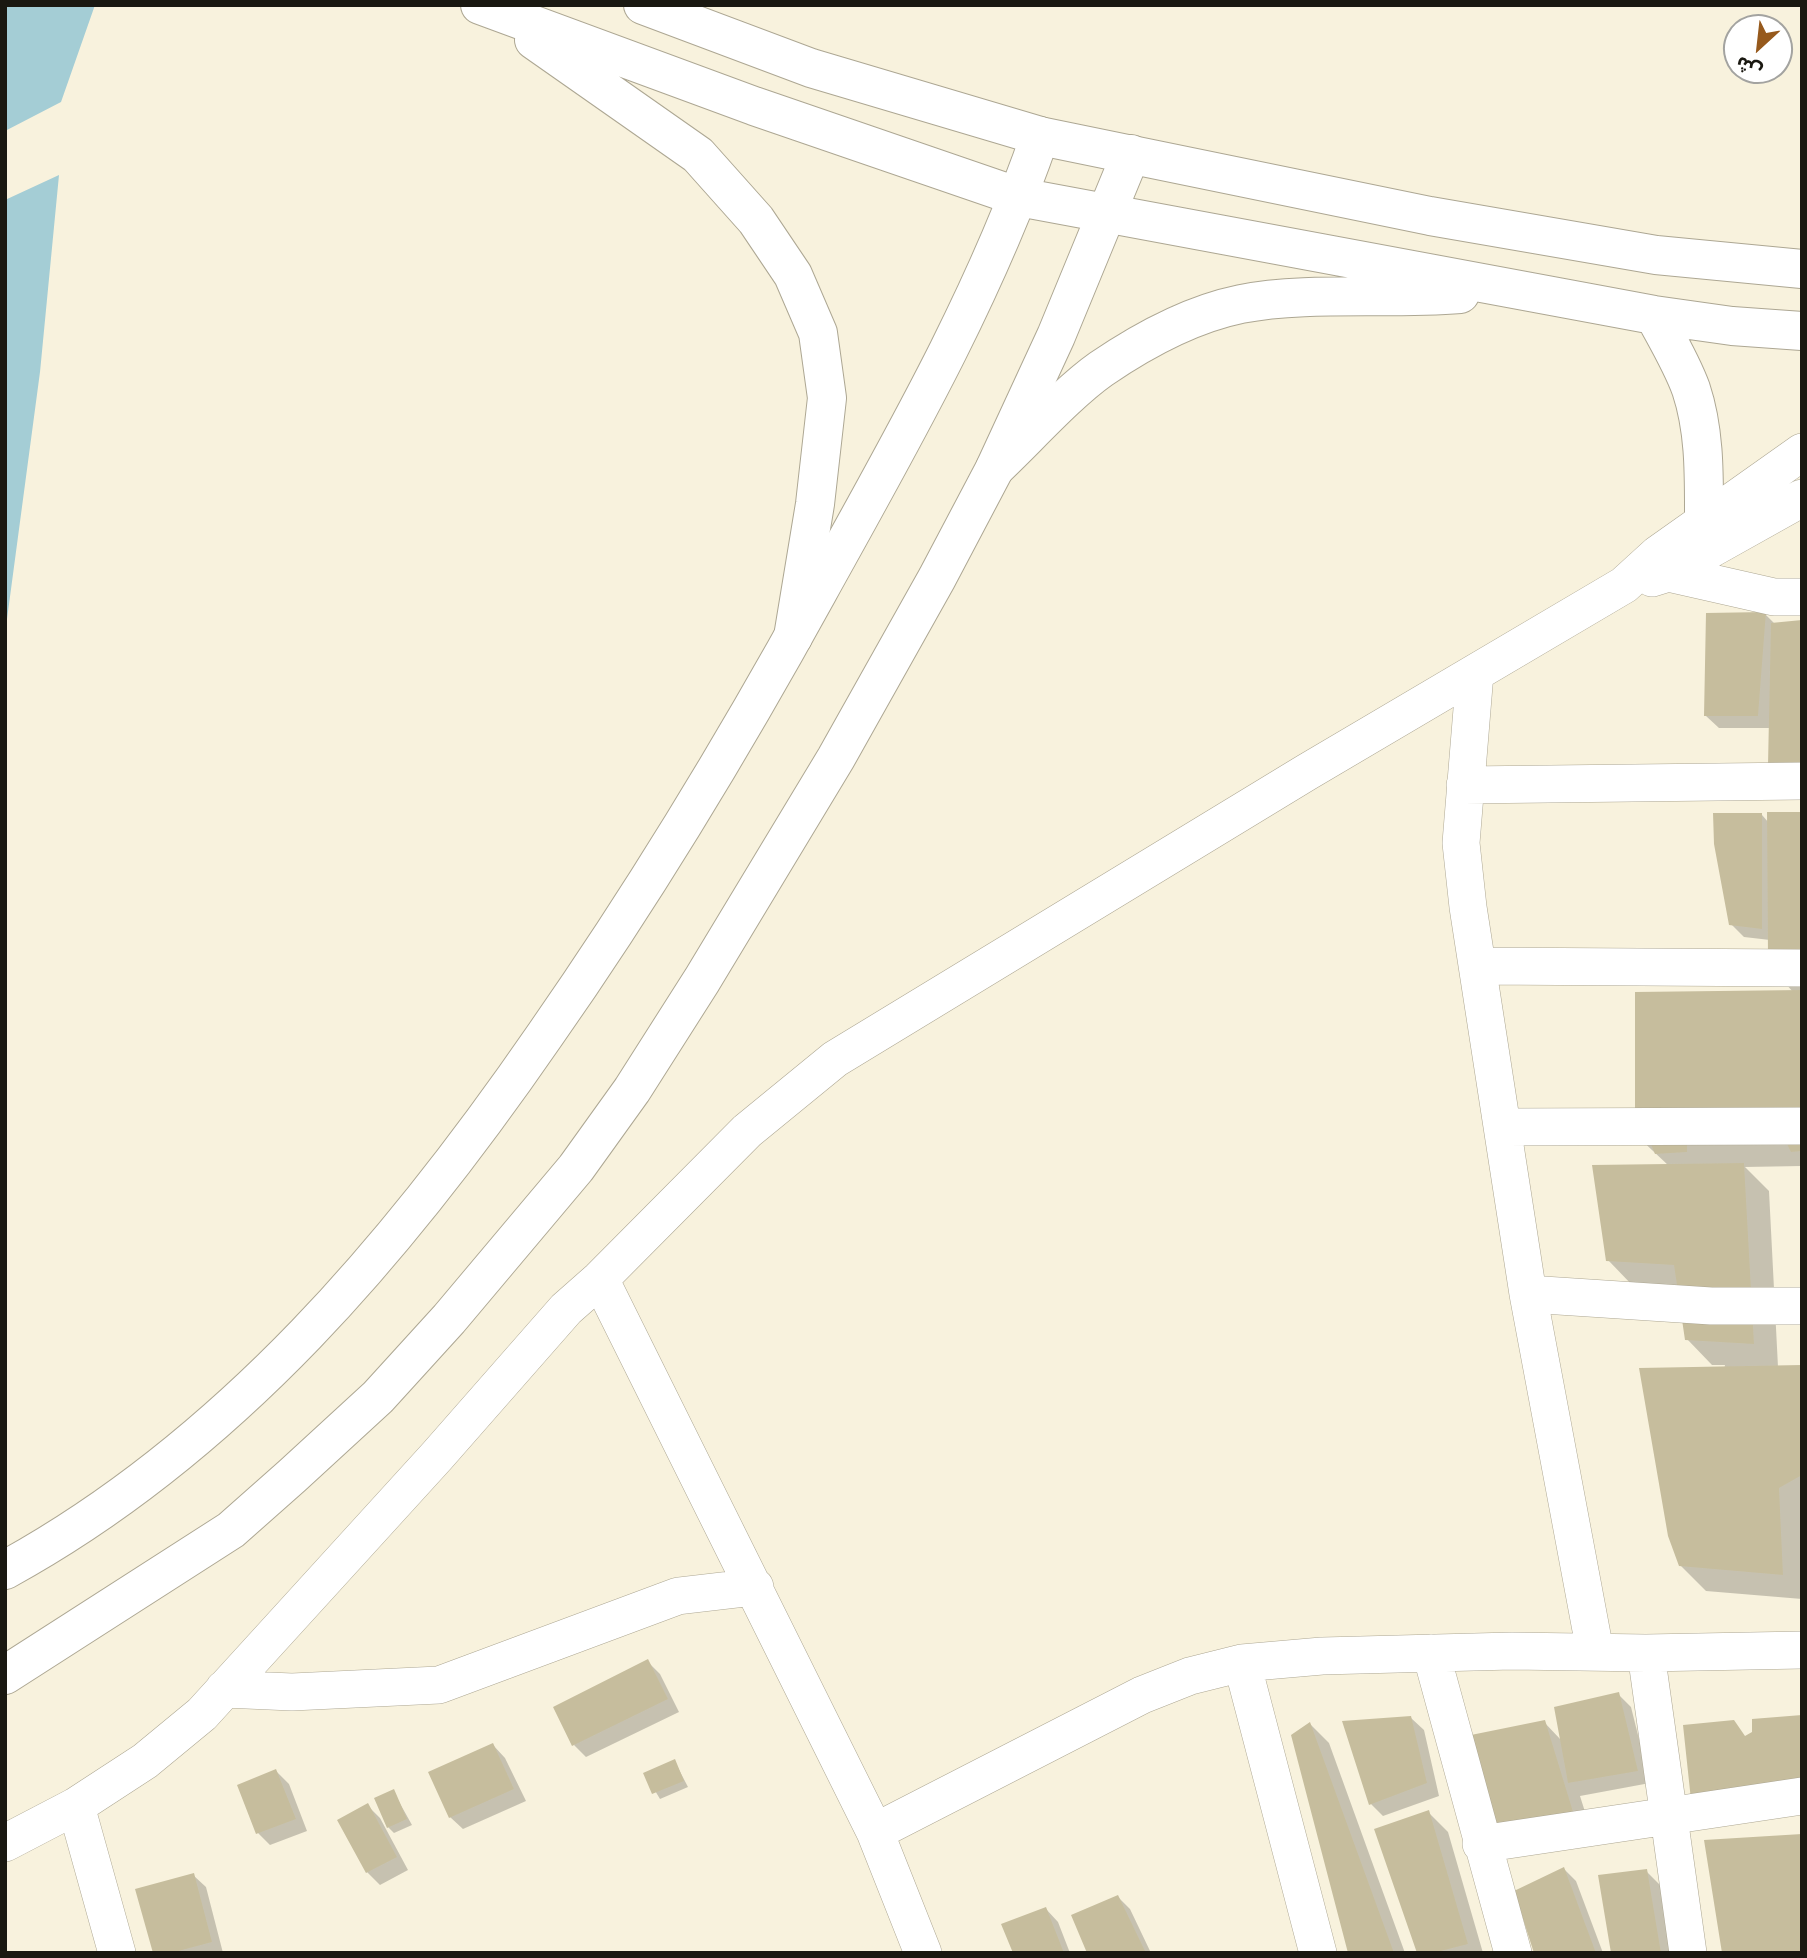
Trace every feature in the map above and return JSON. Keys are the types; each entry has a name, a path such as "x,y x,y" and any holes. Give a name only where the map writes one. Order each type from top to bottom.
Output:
{"main road":[{"path":"643,5 811,68 1040,136 1430,216 1656,255 1802,269"},
{"path":"484,7 754,106 1019,197 1654,315 1732,326 1802,331"},
{"path":"484,7 698,155 756,220 793,275 818,333 827,398 815,504 793,637"},
{"path":"5,1570 47,1547 141,1482 224,1412 333,1308 417,1210 495,1109 621,927 793,637 940,371 1019,197 1040,136"},
{"path":"5,1675 232,1530 387,1387 449,1319 576,1168 632,1090 702,981 801,816 937,578 995,468 1056,336 1130,154"},
{"path":"995,468 1100,370 1201,315 1242,304 1297,299 1396,299 1512,290"},
{"path":"1654,315 1691,388 1698,416 1704,463 1704,520"}],"street":[{"path":"5,1843 76,1806 145,1760 202,1714 437,1456 566,1309 600,1279 747,1131 835,1059 1624,585 1658,554 1802,452"},
{"path":"1624,585 1668,573 1802,498"},
{"path":"1668,573 1774,597 1802,597"},
{"path":"1475,673 1461,843 1468,907 1528,1294 1595,1651"},
{"path":"1465,785 1802,781"},
{"path":"1479,966 1802,968"},
{"path":"1503,1127 1802,1126"},
{"path":"600,1279 875,1832 923,1953"},
{"path":"1528,1294 1698,1306 1802,1306"},
{"path":"224,1689 292,1692 439,1685 678,1596 755,1587"},
{"path":"875,1832 1142,1695 1190,1676 1241,1663 1322,1656 1431,1653 1802,1650"},
{"path":"1431,1653 1481,1844 1513,1953"},
{"path":"1646,1653 1688,1953"},
{"path":"1241,1663 1318,1953"},
{"path":"1481,1844 1802,1796"},
{"path":"76,1806 117,1953"}],"water":[{"path":"5,5 95,5 61,102 5,131"},
{"path":"59,175 40,372 5,634 5,200"}],"building":[{"path":"1766,612 1758,716 1704,716 1706,613"},
{"path":"1802,620 1802,772 1768,765 1771,623"},
{"path":"1767,812 1802,812 1802,984 1768,956"},
{"path":"1713,813 1762,813 1762,929 1729,925 1714,844"},
{"path":"1802,990 1802,1151 1791,1152 1786,1142 1687,1142 1687,1152 1655,1154 1648,1137 1635,1136 1635,992"},
{"path":"1744,1163 1754,1344 1685,1340 1674,1265 1606,1261 1592,1165"},
{"path":"1802,1365 1802,1475 1779,1488 1783,1575 1679,1566 1668,1536 1639,1368"},
{"path":"648,1659 668,1699 572,1746 553,1707"},
{"path":"1619,1692 1638,1771 1568,1783 1554,1707"},
{"path":"1802,1715 1801,1785 1691,1800 1683,1725 1734,1720 1745,1736 1752,1732 1752,1719"},
{"path":"1411,1716 1427,1783 1369,1805 1342,1721"},
{"path":"1545,1720 1574,1815 1493,1829 1471,1735"},
{"path":"1310,1722 1394,1953 1348,1953 1291,1735"},
{"path":"493,1743 514,1789 449,1818 428,1772"},
{"path":"675,1759 684,1781 652,1794 643,1773"},
{"path":"276,1769 296,1819 256,1834 237,1785"},
{"path":"394,1789 407,1819 387,1828 374,1798"},
{"path":"368,1803 397,1857 366,1873 337,1820"},
{"path":"1429,1810 1468,1944 1433,1953 1417,1953 1374,1829"},
{"path":"1802,1834 1802,1953 1722,1953 1704,1840"},
{"path":"1564,1867 1596,1953 1534,1953 1514,1891"},
{"path":"1647,1869 1661,1953 1611,1953 1598,1875"},
{"path":"194,1873 212,1942 171,1953 153,1953 135,1889"},
{"path":"1118,1895 1146,1953 1087,1953 1071,1915"},
{"path":"1046,1907 1064,1953 1013,1953 1001,1924"}]}
